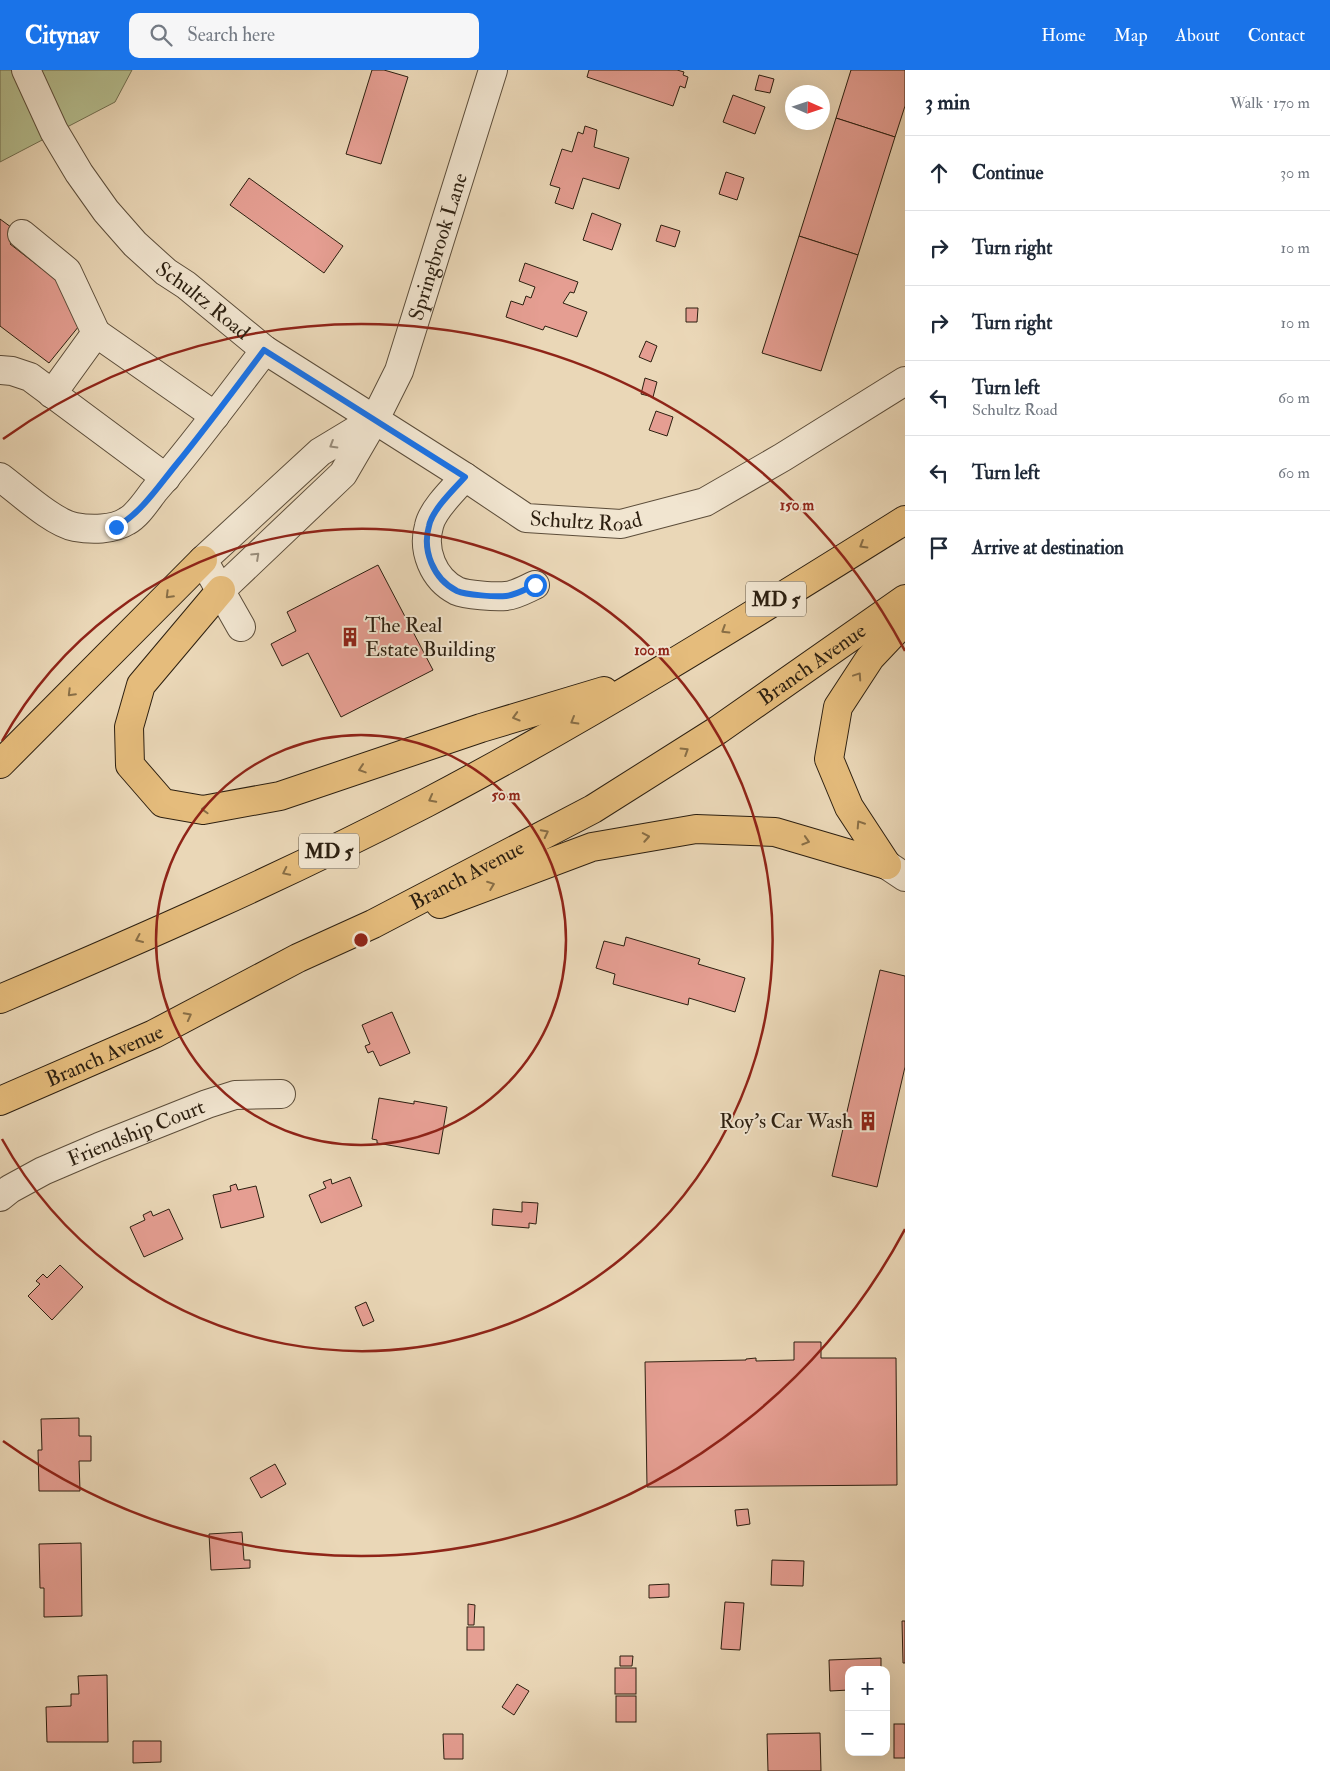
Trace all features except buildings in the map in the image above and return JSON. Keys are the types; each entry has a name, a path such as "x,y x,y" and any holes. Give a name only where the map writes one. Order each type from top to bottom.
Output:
{"highway":[{"name":"MD 5","path":"0,999 242,893 408,812 546,737 646,679 905,520"},
{"path":"0,764 203,560"},
{"path":"221,590 141,686 129,727 130,765 163,803 203,810 280,796 481,728 646,679"},
{"name":"Branch Avenue","path":"0,1101 154,1034 298,958 373,924 593,808 718,730 905,599"},
{"path":"896,871 849,807 829,759 838,707 870,658 905,621"},
{"path":"298,958 592,847 696,828 775,832 896,871"}],"street":[{"name":"Schultz Road","path":"26,70 54,131 106,211 135,244 166,272 186,285 264,350 375,419 526,518 621,524 705,502 784,457 905,381"},
{"name":"Springbrook Lane","path":"221,590 343,474 375,419 398,371 493,70"},
{"path":"22,234 67,271 96,332 215,416"},
{"path":"52,394 96,332"},
{"path":"0,477 51,516 74,527 116,527 129,520 166,478 264,350"},
{"path":"0,370 12,371 30,377 166,478"},
{"path":"241,627 203,560 320,452 375,419"},
{"path":"465,477 437,511 429,524 426,541 430,560 438,576 457,591 489,596 508,596 535,585"},
{"name":"Friendship Court","path":"0,1197 10,1189 43,1171 207,1104 235,1095 281,1094"}],"green space":[{"path":"0,70 132,70 115,102 0,162"}],"place":[{"name":"The Real Estate Building","path":"350,637"},
{"name":"Roy's Car Wash","path":"868,1121"}],"route":[{"path":"116,527 129,520 166,478 264,350 465,477 437,511 429,524 426,541 430,560 438,576 457,591 489,596 508,596 535,585"}]}
